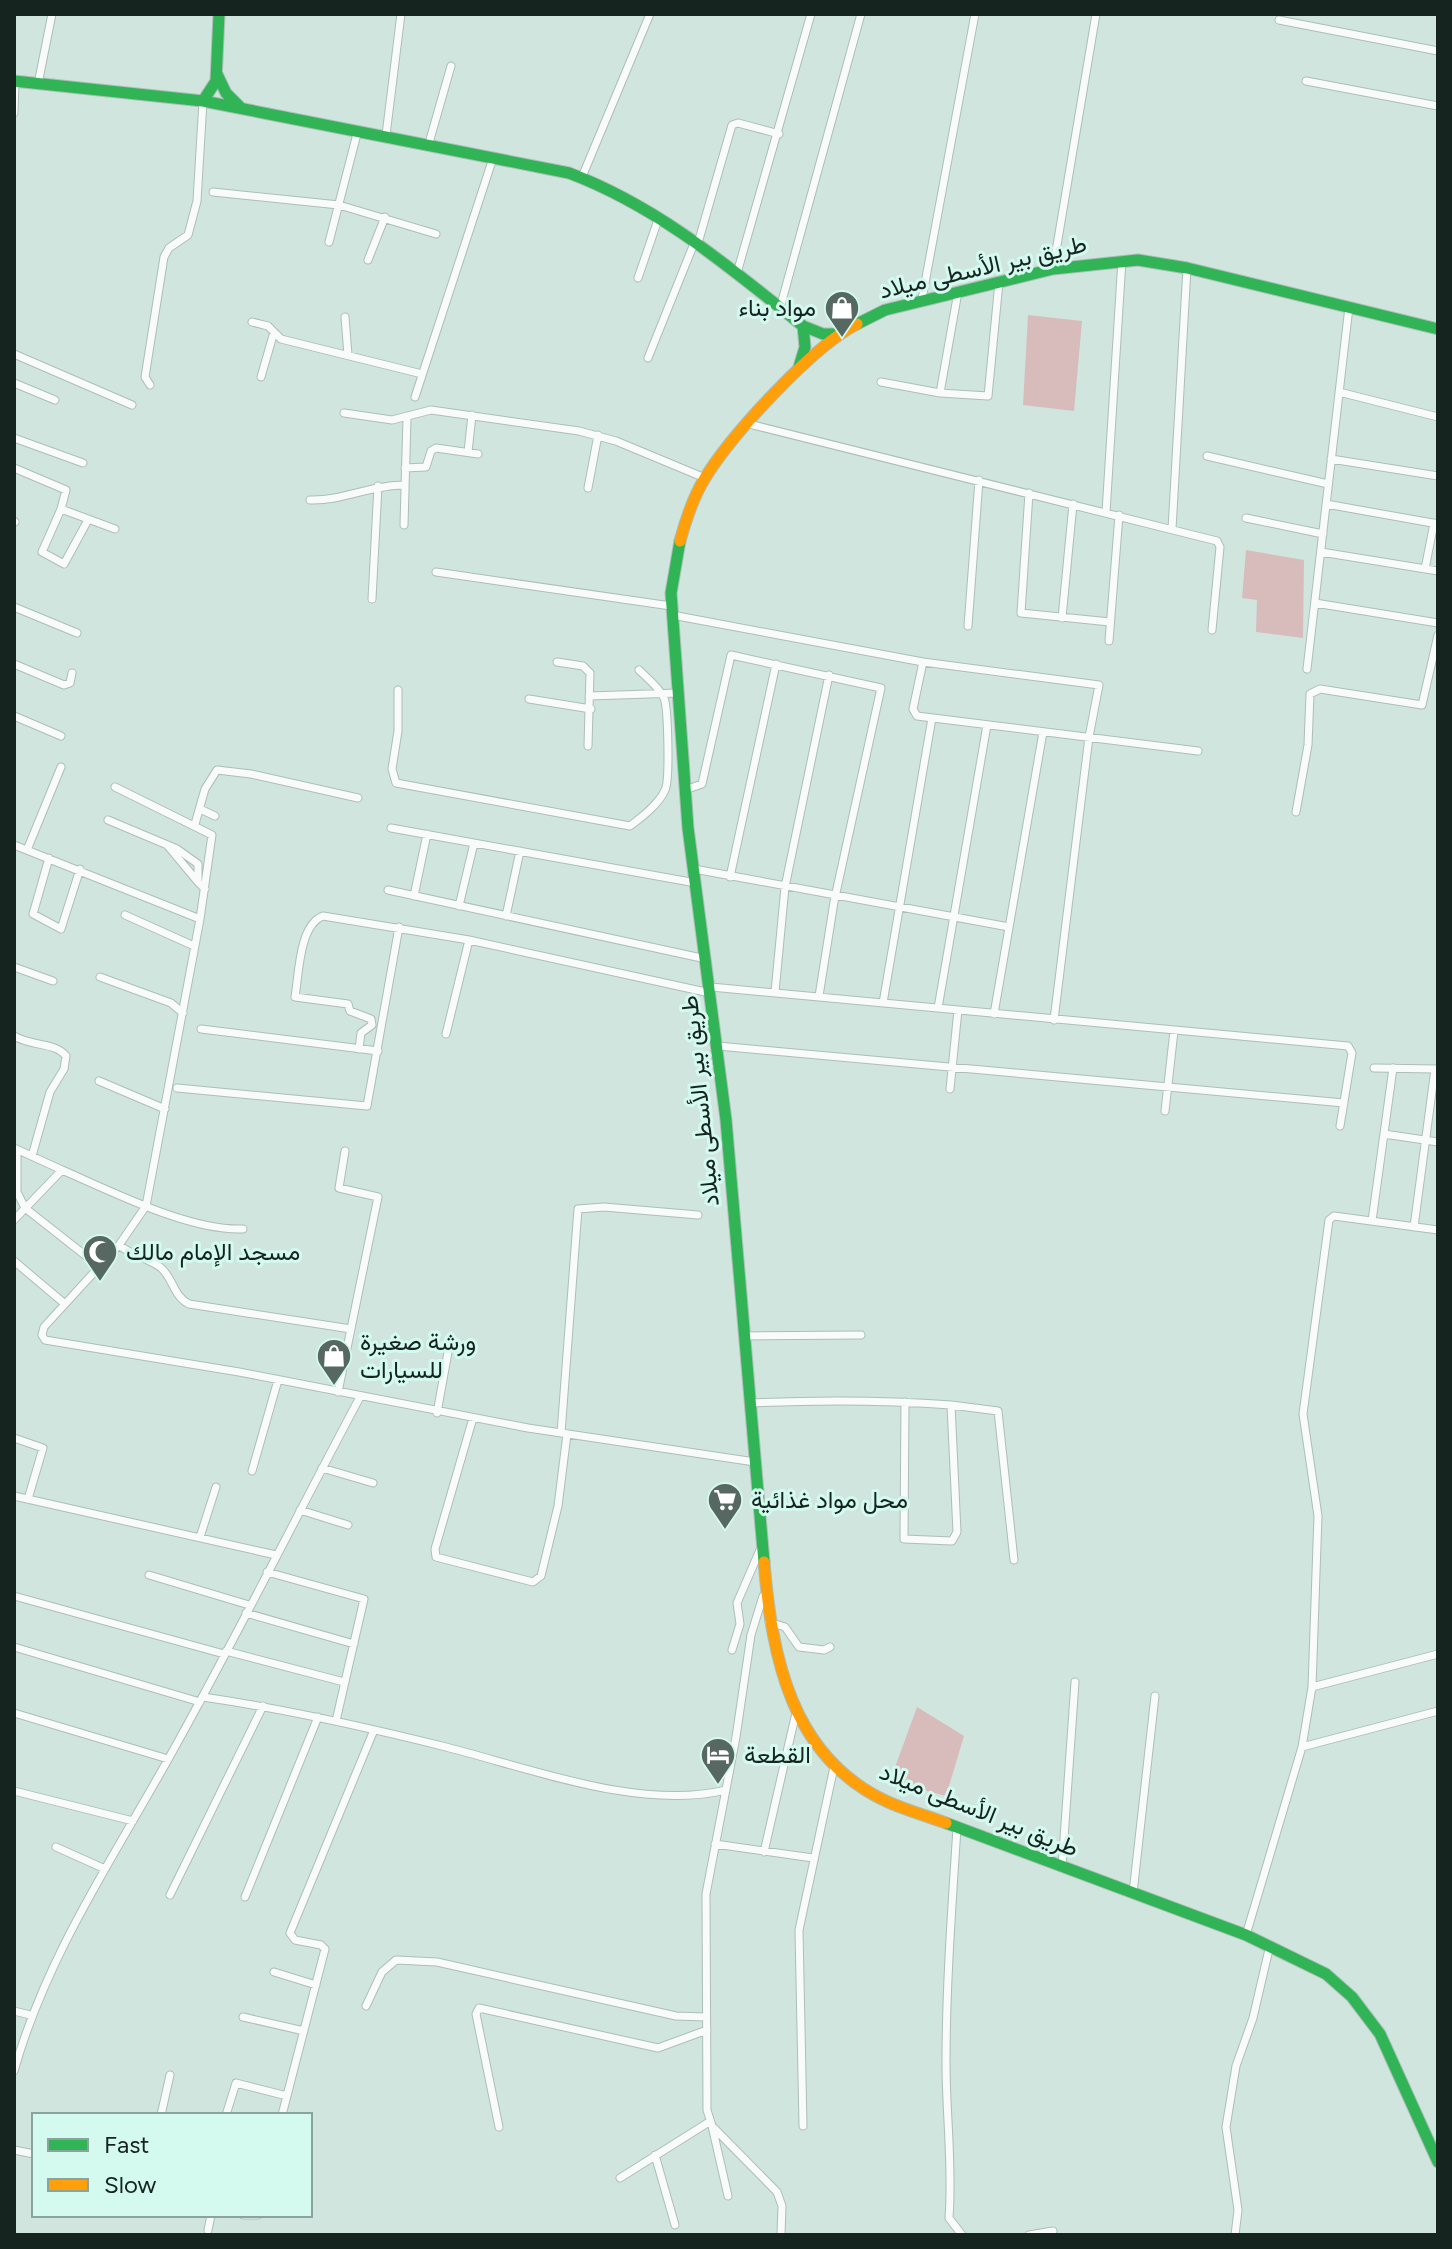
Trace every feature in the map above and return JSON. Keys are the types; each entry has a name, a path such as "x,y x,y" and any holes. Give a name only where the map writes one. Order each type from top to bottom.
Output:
{"main road":[{"path":"203,101 214,89 217,73 219,14"},
{"path":"217,73 226,93 242,108"},
{"path":"14,84 114,89 203,101 494,156 582,177 613,190 659,217 803,326 823,334 837,334"},
{"name":"طريق بير الأسطى ميلاد","path":"1438,329 1187,268 1122,260 1053,269 885,310 837,334 799,367 747,423 705,478 687,514 679,544 672,611 685,790 718,1046 769,1622 778,1673 795,1717 834,1767 886,1801 1246,1935 1326,1974 1370,2019 1404,2080 1438,2162"},
{"path":"799,367 805,347 803,326"}],"street":[{"path":"33,84 52,14"},
{"path":"386,135 401,14"},
{"path":"582,177 650,14"},
{"path":"737,274 811,14"},
{"path":"780,308 861,14"},
{"path":"922,299 975,14"},
{"path":"1053,269 1096,14"},
{"path":"1279,20 1438,51"},
{"path":"429,143 451,66"},
{"path":"1306,81 1438,106"},
{"path":"14,84 14,113"},
{"path":"150,385 145,377 164,257 169,248 188,235 197,201 203,101"},
{"path":"648,358 696,242 732,125 738,123 779,134"},
{"path":"329,242 358,130"},
{"path":"415,397 445,314 494,156"},
{"path":"213,192 339,205 436,234"},
{"path":"368,260 385,217"},
{"path":"638,278 659,217"},
{"path":"1106,512 1122,260"},
{"path":"1172,529 1187,268"},
{"path":"881,382 940,393 989,395 999,282"},
{"path":"940,393 958,292"},
{"path":"1307,669 1349,307"},
{"path":"345,317 348,355"},
{"path":"252,322 274,332 281,339 422,374"},
{"path":"261,377 274,332"},
{"path":"14,354 132,405"},
{"path":"14,383 55,400"},
{"path":"1339,392 1438,417"},
{"path":"344,413 392,420 407,418 424,410 598,435 705,478"},
{"path":"468,452 472,415"},
{"path":"404,525 407,418"},
{"path":"747,423 1119,515 1219,543 1212,630"},
{"path":"588,488 598,435"},
{"path":"14,438 83,463"},
{"path":"405,468 426,467 431,451 436,448 478,454"},
{"path":"1207,456 1328,484"},
{"path":"1331,459 1438,476"},
{"path":"14,468 66,490 42,552 64,564 88,520"},
{"path":"968,626 979,480"},
{"path":"310,500 334,500 378,486 404,485"},
{"path":"372,599 378,486"},
{"path":"1029,493 1020,611 1026,616 1110,622"},
{"path":"1062,618 1073,504"},
{"path":"1326,504 1436,523 1425,569"},
{"path":"61,509 115,529"},
{"path":"1109,641 1119,515"},
{"path":"1246,518 1323,534"},
{"path":"1321,552 1438,571"},
{"path":"436,572 672,611 923,662 1097,683 1100,691 1089,737 1054,1020"},
{"path":"1315,603 1438,623"},
{"path":"14,607 77,633"},
{"path":"1296,812 1308,745 1310,694 1320,689 1422,705 1438,635"},
{"path":"685,790 702,784 728,657 733,655 829,675 878,686 882,691 836,896 819,996"},
{"path":"557,662 588,670 591,709 588,746"},
{"path":"923,662 913,712 932,718 1198,751"},
{"path":"14,664 64,685 70,683 72,673"},
{"path":"730,877 776,664"},
{"path":"398,690 398,731 392,769 396,783 630,826 657,802 667,786 665,732 669,711 662,693 639,670"},
{"path":"775,992 785,887 829,675"},
{"path":"589,696 678,693"},
{"path":"529,699 591,709"},
{"path":"14,727 16,717 61,736"},
{"path":"883,1003 932,718"},
{"path":"938,1008 987,725"},
{"path":"994,1014 1043,732"},
{"path":"27,850 61,767"},
{"path":"195,824 211,775 222,769 358,798"},
{"path":"115,787 195,824 210,833 214,840 146,1206 119,1245 44,1327 42,1335 45,1340 278,1380 437,1413 755,1462"},
{"path":"200,809 215,816"},
{"path":"108,820 167,845 198,864 198,882 205,889"},
{"path":"391,828 696,883"},
{"path":"414,896 427,834"},
{"path":"459,906 474,843"},
{"path":"14,845 200,919"},
{"path":"506,916 520,851"},
{"path":"49,858 33,914 61,929 80,869"},
{"path":"694,869 1009,927"},
{"path":"388,890 706,959"},
{"path":"125,915 194,946"},
{"path":"359,1049 361,1033 372,1025 371,1019 350,1011 348,1004 295,997 308,931 313,921 323,916 469,940 711,990 775,992 1348,1046 1352,1053 1340,1126"},
{"path":"177,1088 364,1108 369,1102 399,927"},
{"path":"446,1034 469,940"},
{"path":"14,967 53,981"},
{"path":"100,977 171,1003 183,1013"},
{"path":"950,1089 958,1010"},
{"path":"201,1029 378,1051"},
{"path":"1165,1111 1174,1031"},
{"path":"14,1036 33,1046 58,1048 66,1056 64,1069 50,1092 32,1156"},
{"path":"718,1046 1344,1103"},
{"path":"1374,1068 1437,1069 1414,1227"},
{"path":"1372,1221 1393,1068"},
{"path":"99,1081 165,1109"},
{"path":"1384,1134 1438,1142"},
{"path":"100,1267 25,1208 17,1192 15,1149 146,1206 214,1229 243,1229"},
{"path":"338,1392 378,1197 339,1188 345,1151"},
{"path":"14,1220 62,1170"},
{"path":"473,1418 435,1549 436,1557 533,1582 541,1576 558,1506 578,1209 604,1207 698,1215"},
{"path":"1246,1935 1302,1747 1312,1687 1318,1516 1303,1429 1303,1407 1329,1220 1334,1216 1438,1230"},
{"path":"119,1245 133,1256 161,1268 181,1300 189,1304 351,1329"},
{"path":"14,1261 65,1304"},
{"path":"745,1336 861,1335"},
{"path":"437,1413 448,1352"},
{"path":"252,1471 278,1380"},
{"path":"14,2071 30,2015 62,1943 201,1700 360,1397"},
{"path":"750,1403 905,1402 998,1411 1014,1560"},
{"path":"905,1402 903,1536 909,1541 952,1541 956,1537 951,1405"},
{"path":"14,1438 43,1447 28,1499"},
{"path":"322,1468 373,1483"},
{"path":"200,1537 216,1487"},
{"path":"14,1496 276,1555"},
{"path":"300,1510 348,1525"},
{"path":"732,1650 740,1624 737,1603 763,1544"},
{"path":"267,1572 364,1599 336,1721"},
{"path":"149,1575 354,1644"},
{"path":"728,2196 711,2124 704,1926 751,1635 766,1586"},
{"path":"14,1596 344,1682"},
{"path":"769,1622 785,1627 799,1647 824,1650 830,1647"},
{"path":"14,1647 201,1700 263,1706 318,1717 592,1786 678,1794 726,1790"},
{"path":"1312,1687 1438,1654"},
{"path":"1062,1867 1075,1682"},
{"path":"1133,1893 1155,1696"},
{"path":"170,1895 263,1706"},
{"path":"1302,1747 1438,1711"},
{"path":"14,1713 168,1759"},
{"path":"245,1897 318,1717"},
{"path":"764,1852 795,1717"},
{"path":"283,2113 325,1949 321,1945 295,1940 290,1933 374,1730"},
{"path":"803,2126 799,1930 834,1767"},
{"path":"14,1791 133,1821"},
{"path":"957,1828 947,1991 946,2111 952,2179 949,2218 962,2235"},
{"path":"715,1844 813,1858"},
{"path":"56,1847 105,1869"},
{"path":"1235,2235 1238,2210 1226,2127 1236,2066 1253,2018 1270,1945"},
{"path":"366,2006 382,1972 396,1960 437,1962 676,2016 706,2017"},
{"path":"274,1972 316,1985"},
{"path":"499,2127 476,2014 479,2008 658,2048 707,2030"},
{"path":"14,2011 30,2015"},
{"path":"243,2017 304,2031"},
{"path":"161,2113 170,2075"},
{"path":"227,2113 236,2083 287,2096"},
{"path":"620,2178 711,2124"},
{"path":"711,2124 777,2192 782,2206 781,2235"},
{"path":"655,2155 675,2225"},
{"path":"208,2230 211,2217"},
{"path":"1029,2235 1053,2231"}],"shaded area":[{"path":"1028,315 1082,321 1074,411 1023,405"},
{"path":"1246,550 1304,560 1303,638 1256,632 1257,600 1242,598"},
{"path":"917,1707 964,1736 946,1796 890,1781"}],"traffic: fast":[{"path":"203,101 216,81 219,14"},
{"path":"217,74 226,93 241,108"},
{"path":"14,81 203,101 569,173 602,187 663,221 803,326 823,334 837,334"},
{"path":"857,324 885,310 1053,269 1138,260 1187,268 1438,329"},
{"path":"799,367 805,347 803,326"},
{"path":"680,541 671,593 688,828 726,1120 764,1562"},
{"path":"946,1823 1246,1935 1326,1974 1352,1997 1380,2034 1438,2162"}],"traffic: slow":[{"path":"680,541 701,485 734,438 818,351 857,324"},
{"path":"764,1562 781,1668 808,1732 829,1759 855,1783 888,1802 946,1823"}],"place":[{"name":"مواد بناء","path":"842,339"},
{"name":"مسجد الإمام مالك","path":"100,1283"},
{"name":"ورشة صغيرة للسيارات","path":"334,1387"},
{"name":"محل مواد غذائية","path":"725,1531"},
{"name":"القطعة","path":"718,1786"}]}
